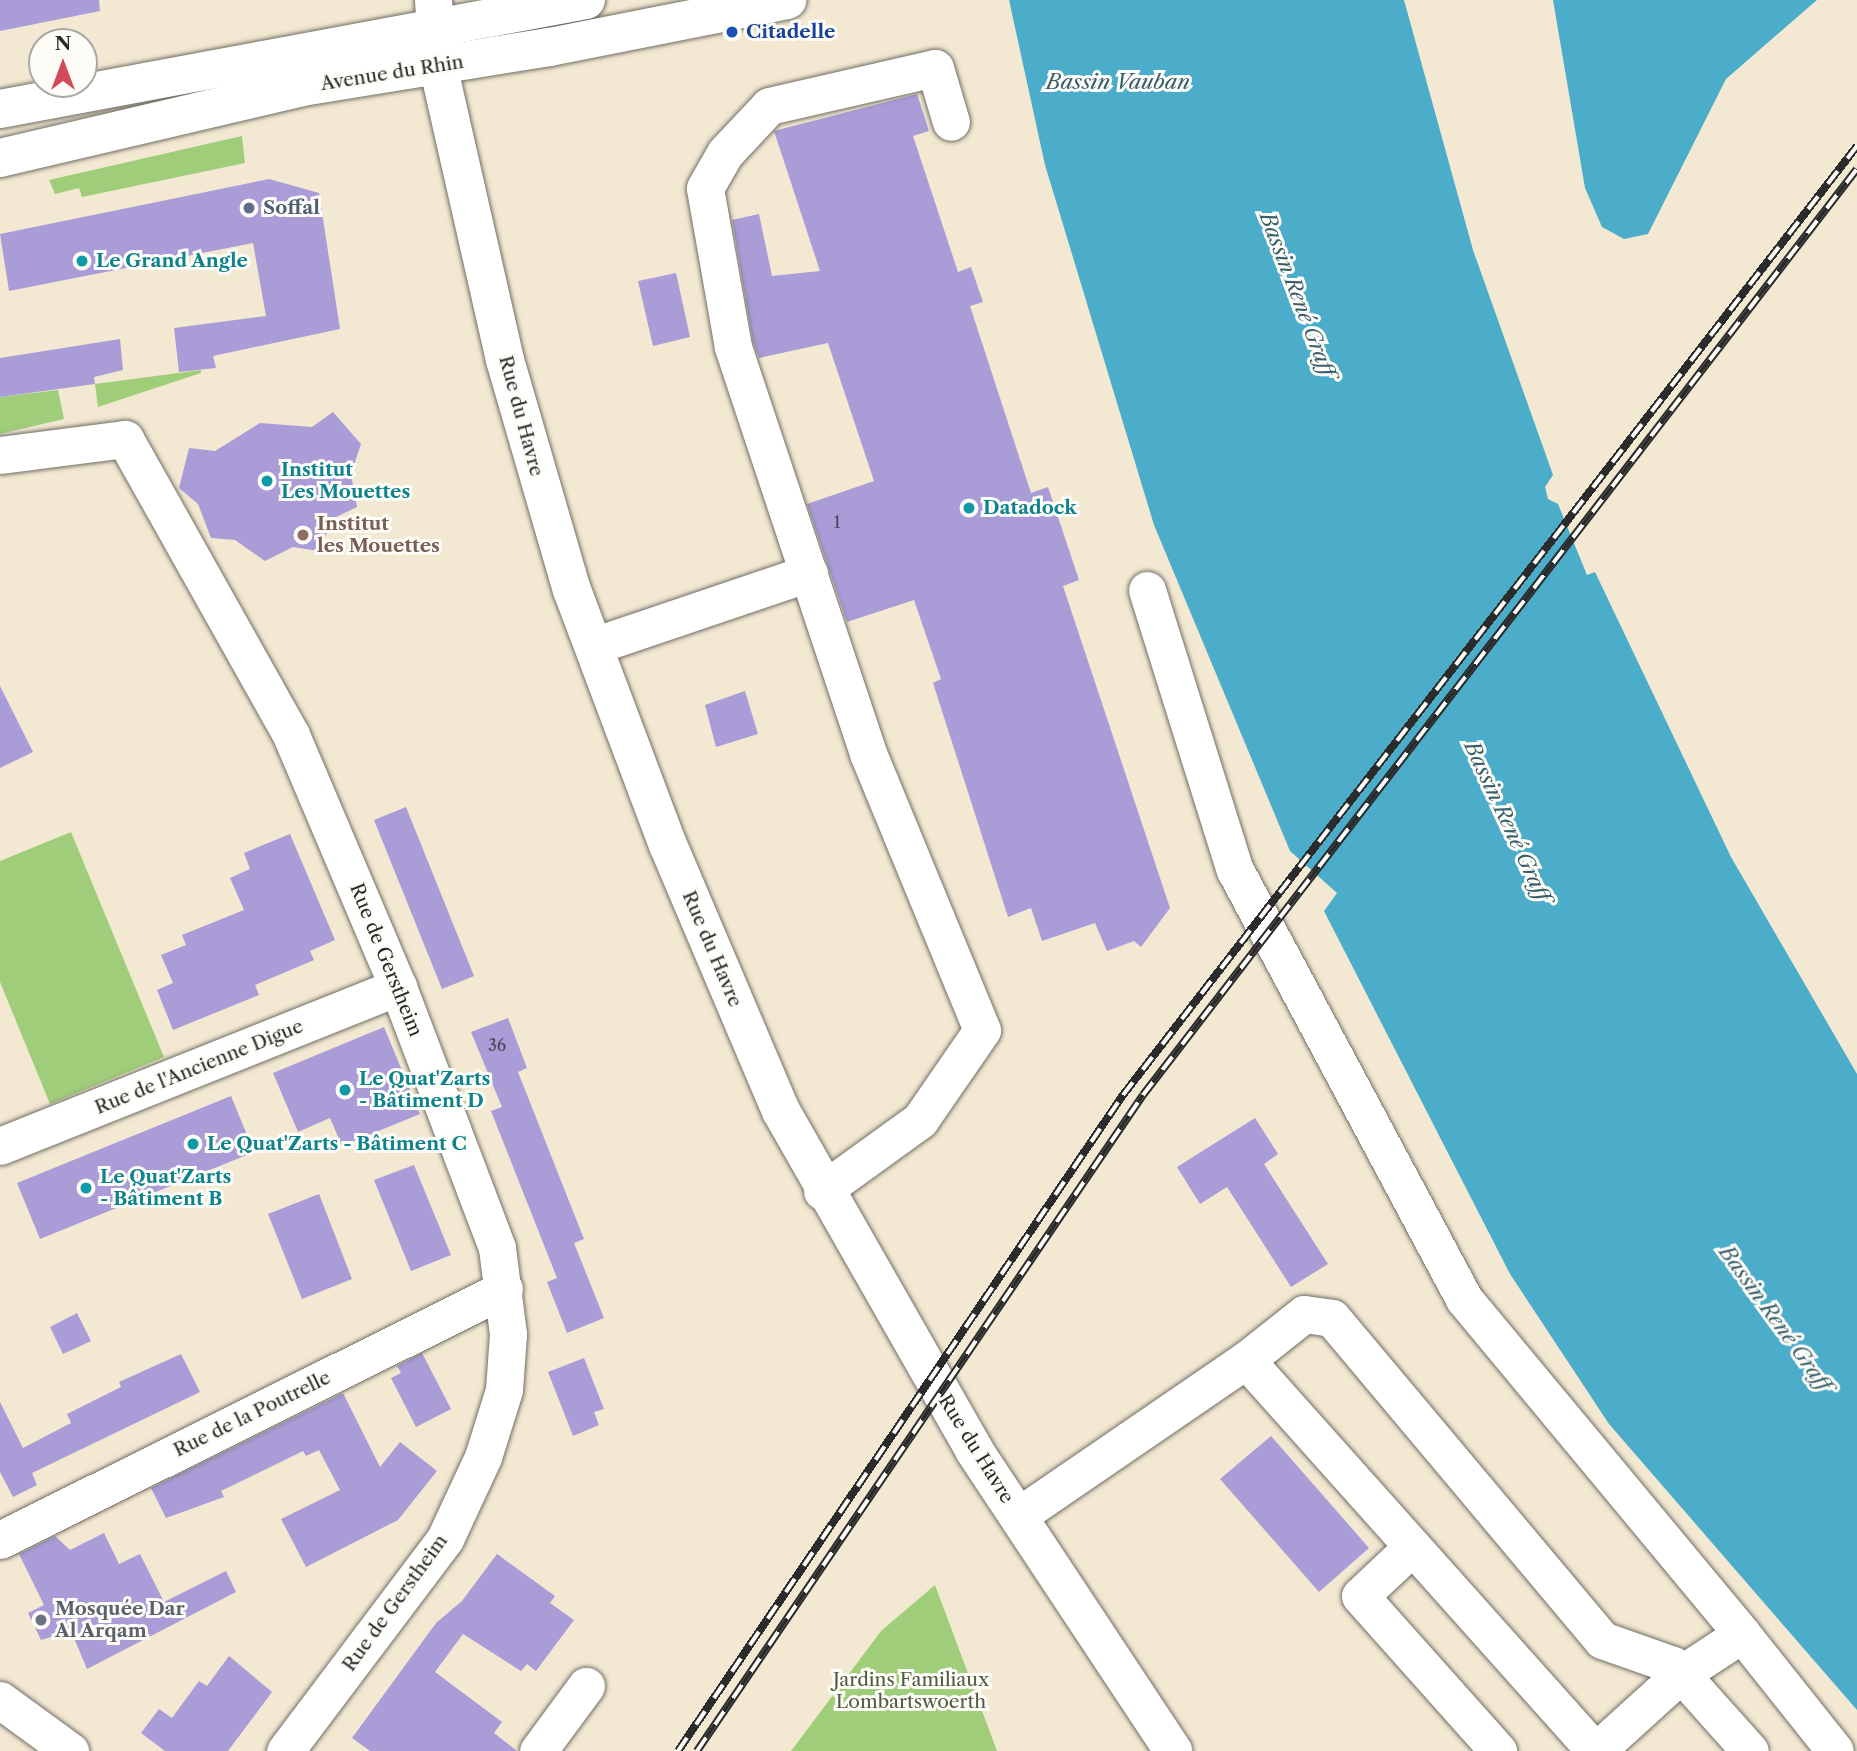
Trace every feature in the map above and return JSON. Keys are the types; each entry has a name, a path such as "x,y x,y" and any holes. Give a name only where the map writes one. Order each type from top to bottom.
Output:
{"main road":[{"name":"Avenue du Rhin","path":"0,109 51,103 435,32 586,0"},
{"name":"Avenue du Rhin","path":"0,158 302,87 435,32 787,0"},
{"name":"Rue du Havre","path":"435,32 505,360 593,646 678,870 780,1111 822,1191 1018,1516 1173,1751"},
{"path":"0,121 51,103"}],"street":[{"path":"822,1191 920,1120 982,1030 868,753 733,347 705,188 725,153 769,106 935,68 951,122"},
{"name":"Rue de Gerstheim","path":"0,455 125,439 291,735 398,987 497,1248 505,1289 504,1390 483,1457 445,1539 285,1751"},
{"path":"593,646 809,573"},
{"path":"1147,590 1235,870 1464,1299 1742,1634 1835,1751"},
{"name":"Rue de l'Ancienne Digue","path":"0,1146 398,987"},
{"name":"Rue de la Poutrelle","path":"0,1540 505,1289"},
{"path":"1018,1516 1246,1360 1304,1314 1332,1318 1602,1640 1673,1665 1750,1751"},
{"path":"1246,1360 1596,1751 1681,1674 1742,1634"},
{"path":"1412,1547 1360,1596 1499,1751"},
{"path":"538,1751 586,1685"},
{"path":"0,1700 70,1751"}],"green space":[{"path":"242,136 245,163 82,197 79,188 55,194 49,180"},
{"path":"201,370 201,373 98,407 95,384"},
{"path":"58,390 64,419 0,434 0,397"},
{"path":"71,832 164,1057 50,1104 0,982 0,861"},
{"name":"Jardins Familiaux Lombartswoerth","path":"935,1585 997,1751 791,1751 881,1631"}],"water":[{"path":"1009,0 1404,0 1473,250 1553,475 1545,487 1548,499 1558,504 1587,575 1595,572 1731,857 1857,1074 1857,1710 1609,1424 1510,1274 1324,911 1337,893 1290,851 1154,525 1045,165"},
{"path":"1553,0 1817,0 1726,79 1648,234 1624,239 1602,227 1585,188"}],"building":[{"path":"0,0 99,0 100,11 0,31"},
{"name":"Datadock","path":"917,94 929,131 913,136 958,272 971,267 983,302 970,306 1031,493 1048,487 1079,580 1063,586 1170,908 1141,947 1134,941 1107,951 1095,923 1042,941 1031,908 1008,917 933,683 941,679 914,600 847,622 807,504 874,481 828,343 759,358 753,342 732,220 759,214 772,276 820,271 774,131"},
{"name":"Le Grand Angle","path":"269,179 319,193 340,329 213,356 216,368 179,372 174,328 266,316 253,243 9,291 0,234"},
{"path":"676,273 690,337 653,346 638,281"},
{"path":"120,339 123,370 94,377 95,384 0,397 0,358"},
{"name":"Institut Les Mouettes","path":"333,412 361,444 351,474 357,507 334,518 318,551 293,547 265,561 235,540 211,538 198,504 179,488 189,448 215,451 260,423 312,427"},
{"path":"0,686 33,752 0,768"},
{"path":"745,691 758,734 716,747 705,705"},
{"path":"406,807 474,976 442,989 374,820"},
{"path":"290,834 335,940 310,951 314,960 255,985 259,995 173,1030 157,990 173,983 161,955 186,945 182,935 244,910 230,878 250,869 244,853"},
{"path":"508,1018 527,1068 518,1072 584,1239 574,1243 604,1318 567,1333 547,1282 557,1278 491,1111 502,1107 471,1032"},
{"name":"Le Quat'Zarts - Bâtiment D","path":"384,1027 420,1114 342,1146 330,1118 298,1132 273,1073"},
{"path":"231,1096 254,1152 40,1239 17,1183"},
{"path":"1255,1118 1278,1154 1264,1164 1328,1264 1291,1287 1227,1187 1200,1204 1177,1167"},
{"path":"414,1165 451,1255 411,1271 374,1180"},
{"path":"319,1194 352,1279 302,1299 268,1214"},
{"path":"77,1313 91,1341 63,1354 50,1327"},
{"path":"422,1353 451,1409 416,1427 391,1378 401,1373 397,1366"},
{"path":"181,1354 200,1392 32,1473 37,1485 13,1497 0,1472 0,1402 23,1448 71,1423 67,1414 121,1387 119,1382"},
{"path":"584,1358 604,1409 594,1412 599,1425 573,1436 548,1372"},
{"path":"343,1393 380,1467 400,1442 437,1471 398,1520 306,1567 281,1519 340,1490 319,1450 306,1456 303,1451 221,1491 224,1497 166,1518 151,1488"},
{"path":"1271,1436 1369,1548 1319,1592 1220,1479"},
{"path":"104,1533 119,1564 140,1554 164,1602 226,1571 236,1592 87,1669 71,1631 41,1640 28,1613 44,1605 19,1554 55,1536 70,1550"},
{"path":"497,1554 555,1596 550,1603 574,1620 536,1671 527,1664 521,1671 463,1634 435,1672 502,1722 494,1733 517,1751 370,1751 352,1738 436,1623 462,1601"},
{"path":"229,1656 272,1692 228,1751 165,1751 141,1733 159,1709 172,1718 199,1681 207,1686"}],"railway":[{"path":"678,1751 1123,1095 1857,146"},
{"path":"697,1751 1143,1095 1857,169"}],"place":[{"name":"Citadelle","path":"732,32"},
{"name":"Soffal","path":"249,208"},
{"name":"Le Grand Angle","path":"82,261"},
{"name":"Institut Les Mouettes","path":"267,481"},
{"name":"Datadock","path":"969,508"},
{"name":"Institut les Mouettes","path":"303,535"},
{"name":"Le Quat'Zarts - Bâtiment D","path":"345,1090"},
{"name":"Le Quat'Zarts - Bâtiment C","path":"193,1144"},
{"name":"Le Quat'Zarts - Bâtiment B","path":"86,1188"},
{"name":"Mosquée Dar Al Arqam","path":"41,1620"}],"water label":[{"name":"Bassin Vauban","path":"1118,82"},
{"name":"Bassin René Graff","path":"1297,294"},
{"name":"Bassin René Graff","path":"1507,821"},
{"name":"Bassin René Graff","path":"1775,1318"}]}
